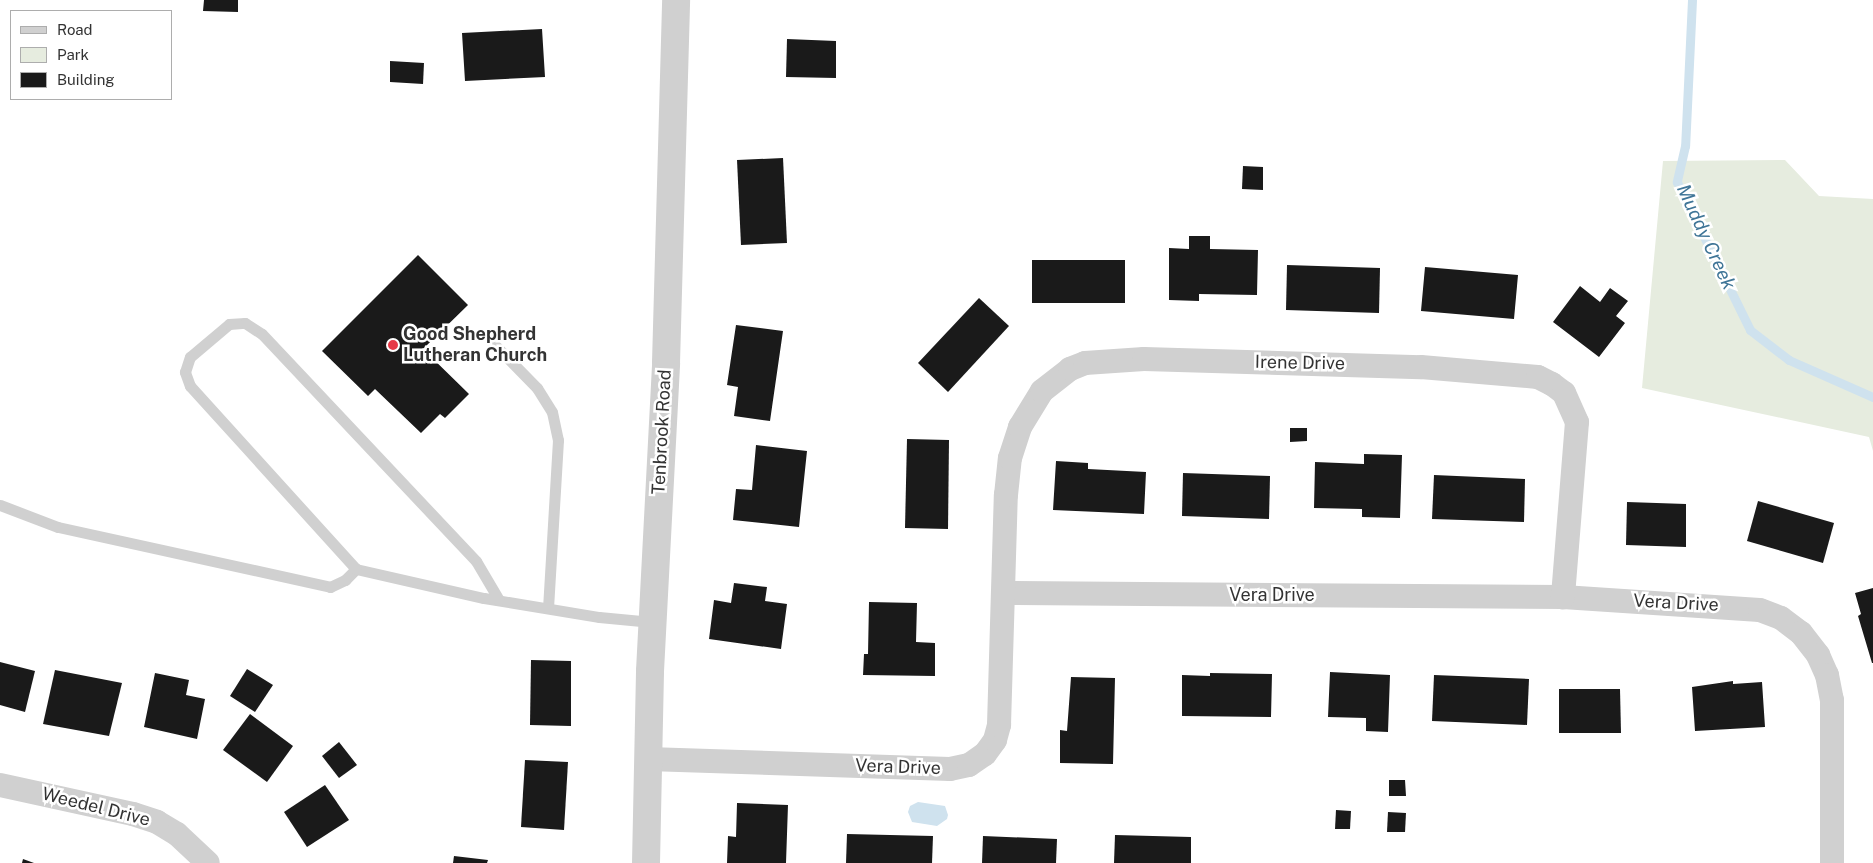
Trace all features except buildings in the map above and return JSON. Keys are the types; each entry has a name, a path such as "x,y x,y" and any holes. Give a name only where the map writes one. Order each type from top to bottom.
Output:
{"street":[{"name":"Tenbrook Road","path":"646,863 652,622 666,363 676,0"},
{"name":"Irene Drive","path":"1003,593 1008,474 1020,427 1030,406 1054,380 1078,366 1103,360 1144,359 1421,367 1538,377 1552,384 1564,393 1577,422 1563,597"},
{"name":"Vera Drive","path":"648,759 950,769 969,765 986,754 995,740 999,725 1003,593 1563,597 1760,610 1781,618 1801,633 1818,655 1827,675 1832,700 1832,863"},
{"name":"Weedel Drive","path":"0,784 100,806 157,822 183,838 208,863"}],"lane":[{"path":"499,600 476,561 262,334 244,323 229,324 190,357 185,372 190,386 356,569 499,600 599,617 652,622"},
{"path":"490,340 537,388 552,412 558,440 548,608"},
{"path":"0,505 58,527 330,586 345,580 356,569"}],"green space":[{"path":"1785,160 1819,196 1873,199 1873,451 1869,437 1642,388 1663,161"}],"water":[{"path":"918,802 945,806 948,815 947,819 937,826 912,822 908,812 910,806"}],"waterway":[{"name":"Muddy Creek","path":"1692,0 1685,146 1677,182 1750,330 1789,360 1873,397"}],"place":[{"name":"Good Shepherd Lutheran Church","path":"393,345"}]}
